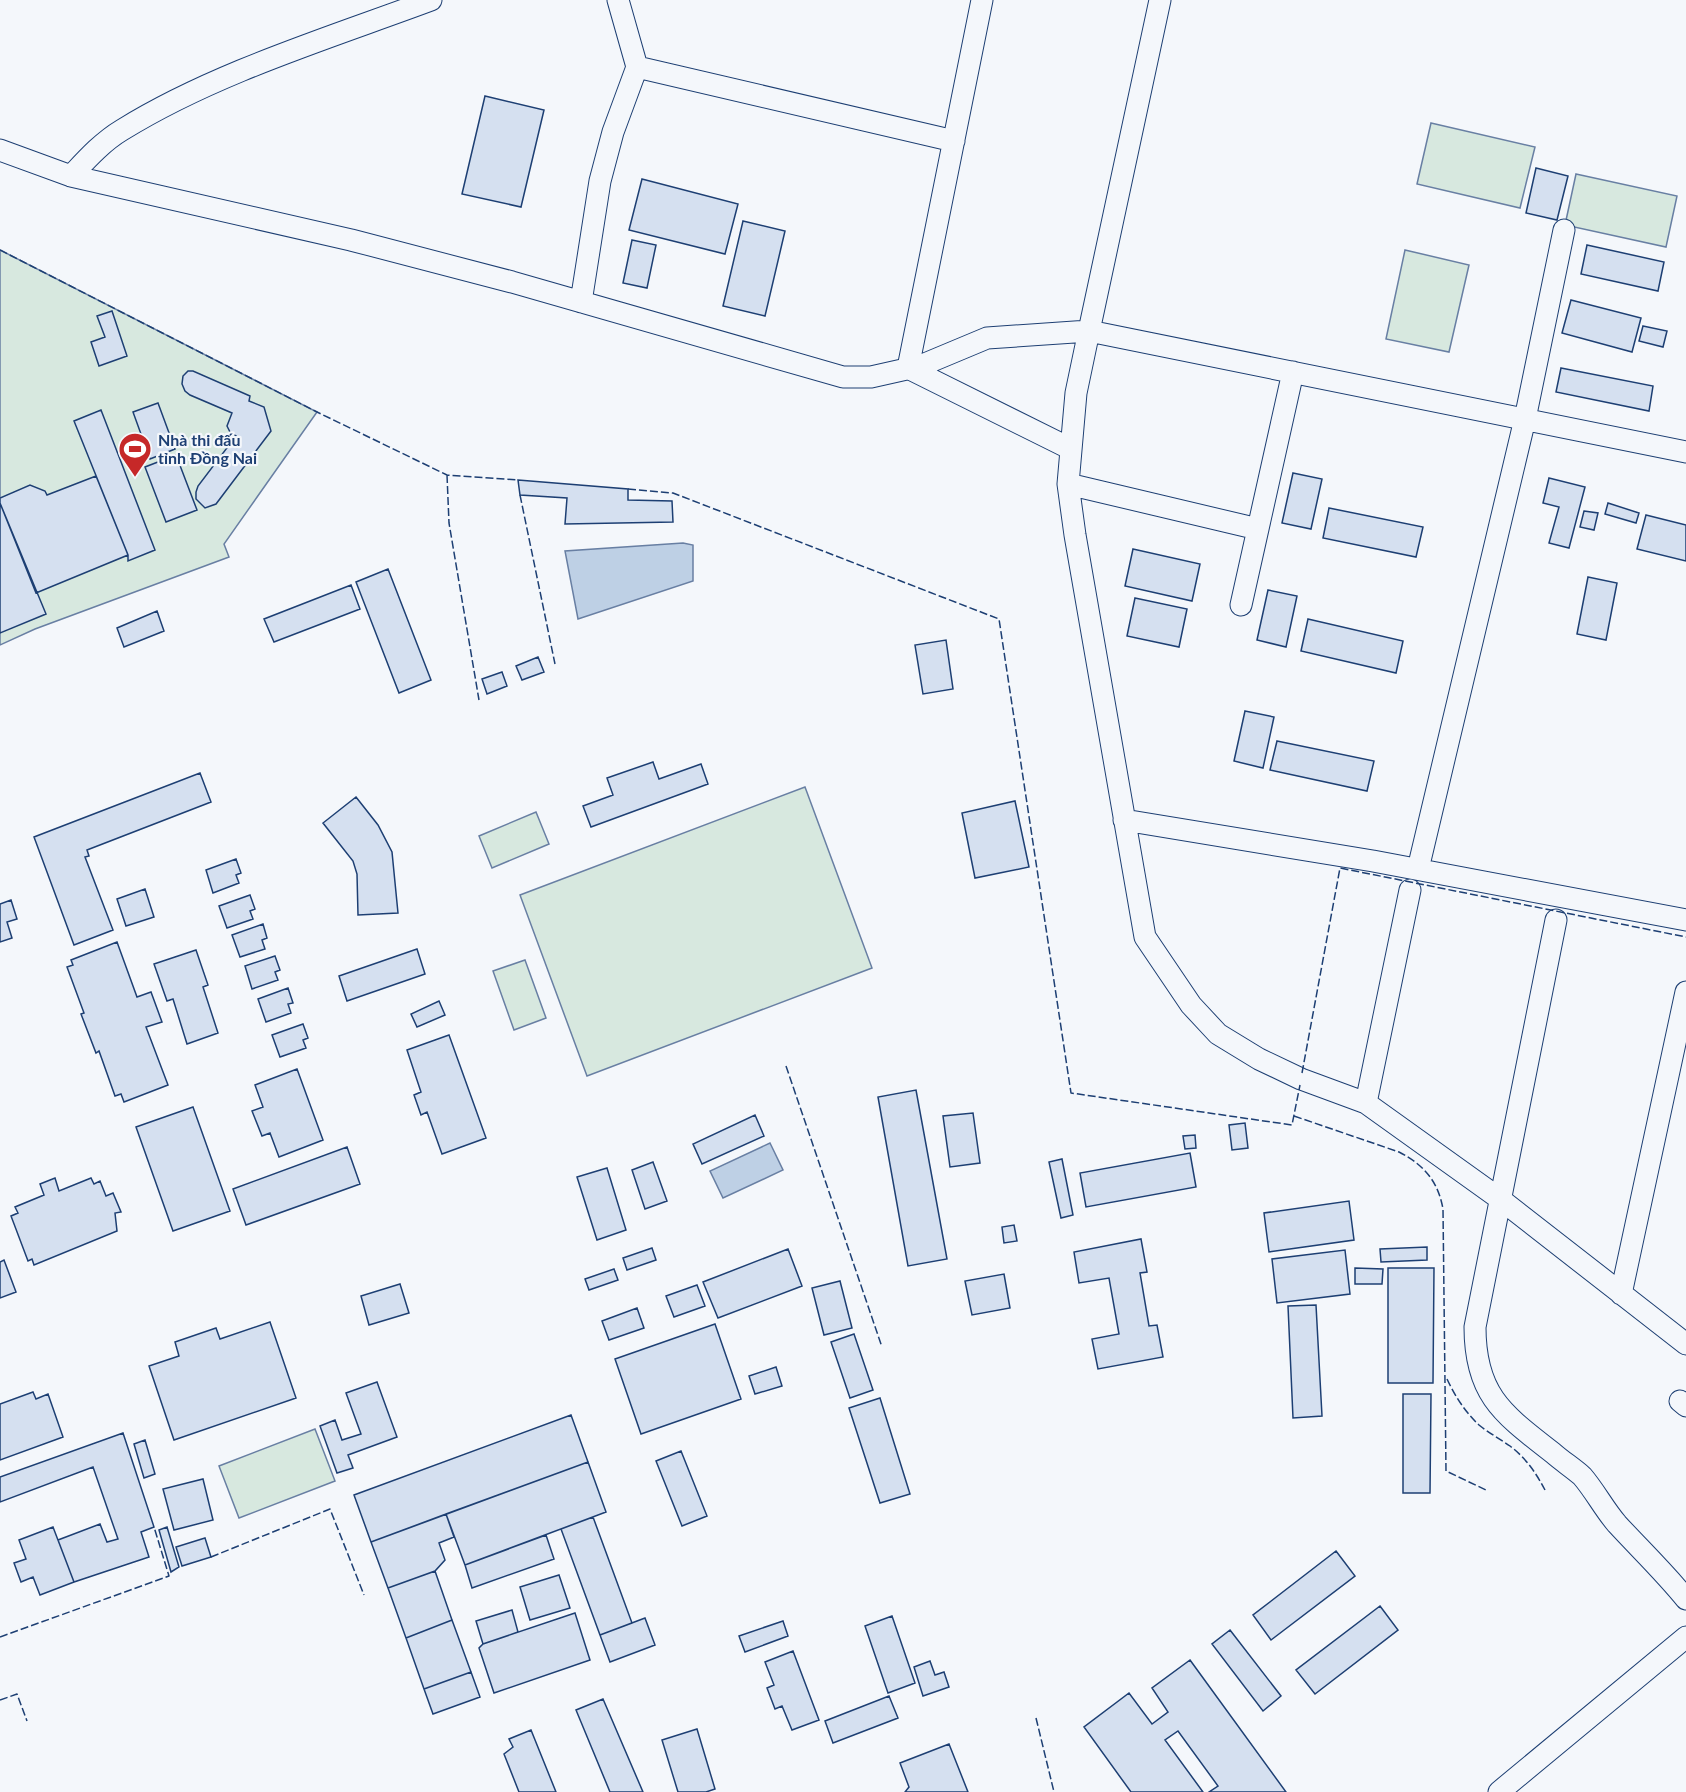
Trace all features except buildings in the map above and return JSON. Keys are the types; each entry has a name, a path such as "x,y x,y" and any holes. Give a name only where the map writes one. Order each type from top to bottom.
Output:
{"street":[{"path":"71,176 96,150 121,130 177,101 244,69 431,0"},
{"path":"581,302 600,181 613,132 637,67 618,0"},
{"path":"908,368 982,0"},
{"path":"1160,0 1076,393 1068,484 1145,938 1191,1005 1218,1034 1259,1059 1310,1083 1366,1103 1500,1199 1686,1344"},
{"path":"637,67 954,141"},
{"path":"0,150 71,176 351,240 581,302 843,377 871,377 920,366 987,338 1089,331 1686,452"},
{"path":"1418,869 1525,419 1564,230"},
{"path":"908,368 1071,448"},
{"path":"1241,605 1293,372"},
{"path":"1068,484 1258,529"},
{"path":"1124,820 1418,869 1686,921"},
{"path":"1366,1103 1410,890"},
{"path":"1556,920 1475,1327 1475,1351 1479,1372 1488,1392 1499,1407 1516,1425 1581,1476 1615,1522 1686,1599"},
{"path":"1620,1294 1686,993"},
{"path":"1499,1792 1686,1637"}],"shaded area":[{"path":"1431,123 1535,147 1520,208 1417,184"},
{"path":"1576,174 1677,196 1666,247 1565,225"},
{"name":"Nhà thi đấu tỉnh Đồng Nai","path":"0,250 317,412 224,544 229,557 35,629 0,645"},
{"path":"1405,250 1469,265 1449,352 1386,339"},
{"path":"805,787 872,968 587,1076 520,895"},
{"path":"536,812 549,844 492,868 479,836"},
{"path":"525,960 546,1018 514,1030 493,971"},
{"path":"315,1429 335,1481 239,1518 219,1466"}],"water":[{"path":"683,543 693,545 693,581 578,619 565,551"},
{"path":"770,1143 783,1170 723,1198 710,1171"}],"fence":[{"path":"0,250 317,412 447,475 518,480"},
{"path":"447,475 449,523 479,700"},
{"path":"628,489 673,493 999,619 1071,1093 1292,1125 1300,1085"},
{"path":"520,495 555,664"},
{"path":"1302,1073 1340,868 1686,937"},
{"path":"786,1066 882,1347"},
{"path":"1294,1116 1399,1152 1423,1168 1438,1190 1443,1209 1446,1471 1486,1490"},
{"path":"1447,1379 1469,1415 1521,1456 1545,1490"},
{"path":"211,1557 330,1509 364,1595"},
{"path":"0,1637 169,1576 154,1527"},
{"path":"0,1700 17,1694 27,1721"},
{"path":"1036,1718 1054,1792"}],"place":[{"name":"Nhà thi đấu tỉnh Đồng Nai","path":"135,478"}]}
